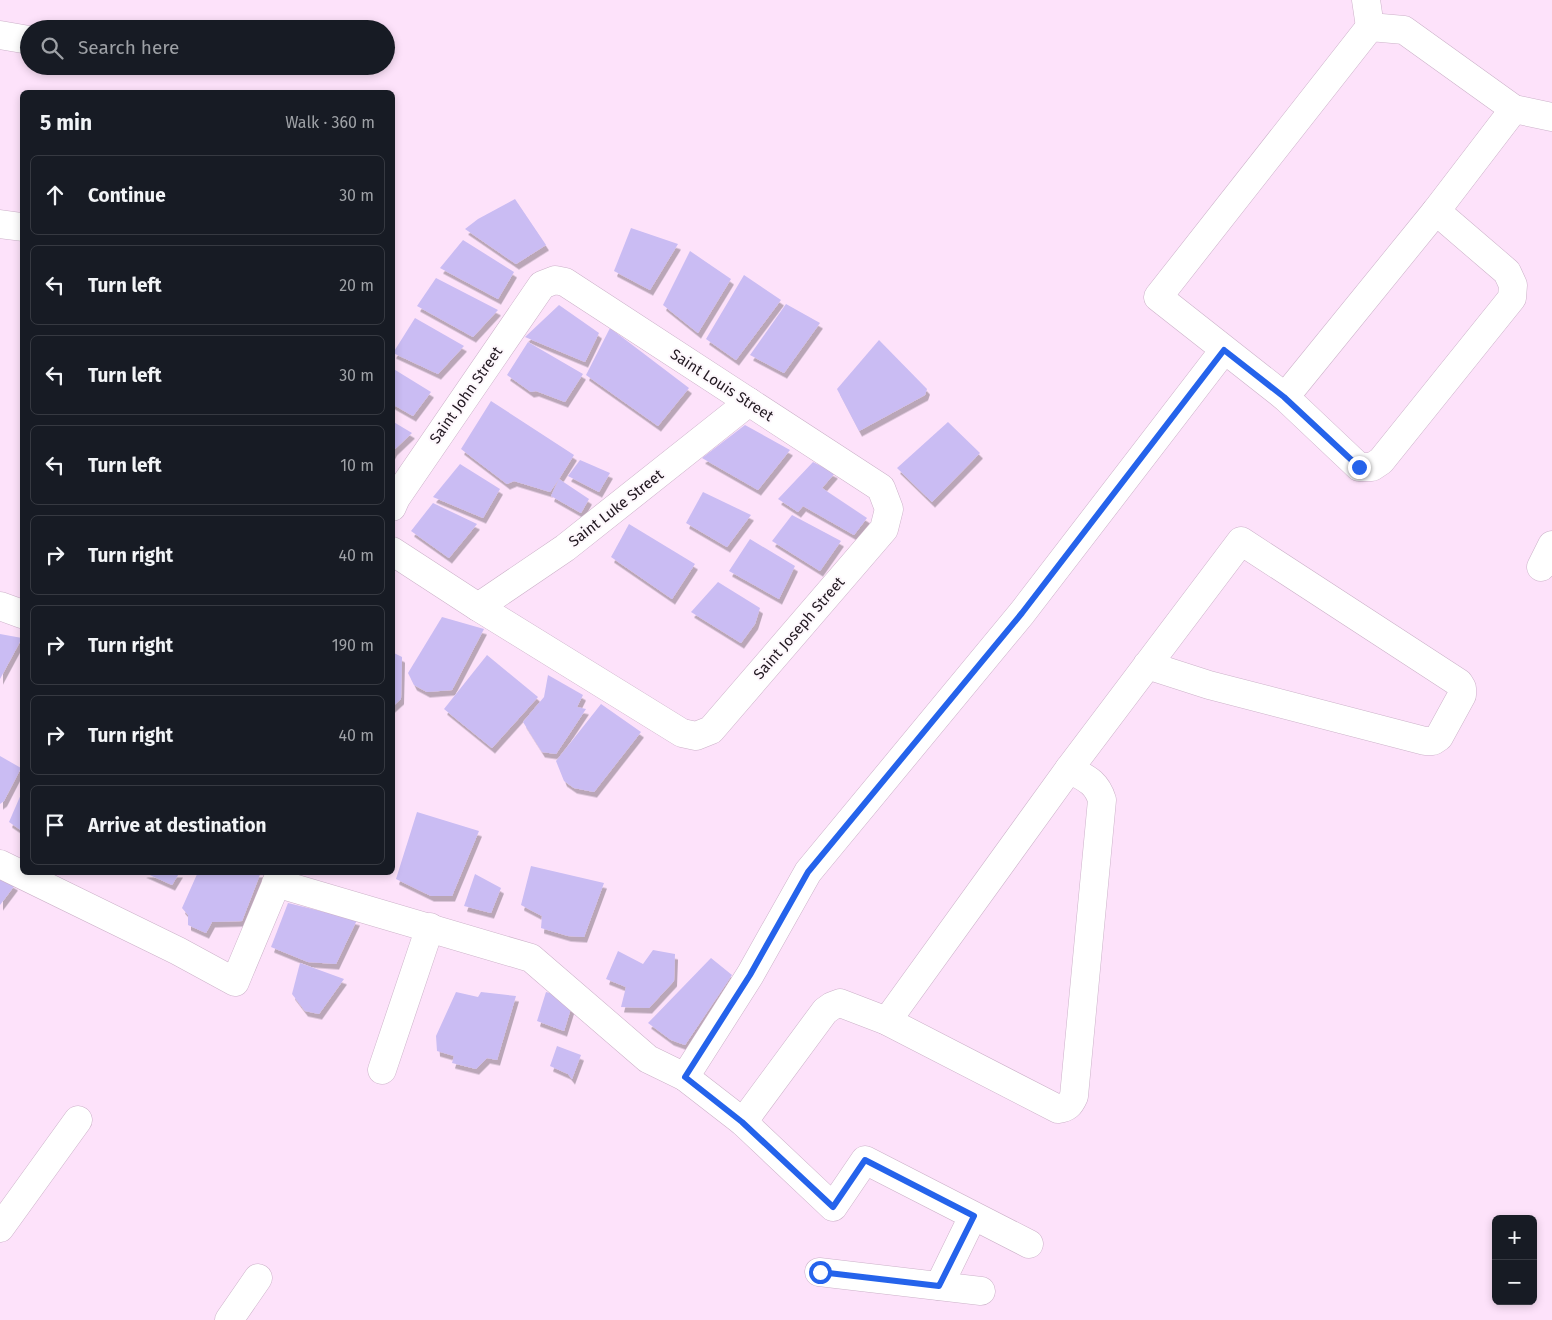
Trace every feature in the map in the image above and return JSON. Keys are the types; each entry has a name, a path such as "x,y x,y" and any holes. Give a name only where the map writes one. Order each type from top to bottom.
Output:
{"street":[{"path":"1366,0 1370,27 1158,297 1284,397 1359,467 1372,467 1382,461 1512,298 1513,285 1507,272 1436,211"},
{"path":"1370,27 1404,30 1514,108 1552,117"},
{"path":"0,35 20,38"},
{"path":"1284,397 1436,211 1514,108"},
{"path":"0,224 20,227"},
{"name":"Saint Louis Street","path":"542,285 555,280 564,282 880,488 889,509"},
{"name":"Saint John Street","path":"395,500 542,285"},
{"path":"685,1077 750,975 808,872 1022,613 1224,350"},
{"name":"Saint Luke Street","path":"478,607 566,548 749,402"},
{"name":"Saint Joseph Street","path":"478,607 682,732 696,736 711,730 884,529 889,509"},
{"path":"887,1021 1069,769 1147,665 1241,541 1458,683 1462,688 1462,695 1439,737 1433,741 1425,741 1209,685 1147,665"},
{"path":"395,553 478,607"},
{"path":"0,606 20,613"},
{"path":"742,1122 825,1011 832,1006 840,1004 887,1021 1058,1109 1065,1108 1071,1104 1074,1096 1102,800 1099,790 1091,781 1069,769"},
{"path":"0,864 20,874"},
{"path":"23,875 178,951 235,982 278,878 532,958 648,1059 685,1077 742,1122 833,1207 865,1160 1029,1244"},
{"path":"382,1070 430,927"},
{"path":"0,1228 78,1120"},
{"path":"939,1286 974,1216"},
{"path":"820,1272 981,1291"},
{"path":"229,1320 258,1278"}],"building":[{"path":"515,199 546,245 516,264 465,229 478,219"},
{"path":"631,228 678,244 650,290 614,271"},
{"path":"463,240 514,272 498,299 440,268"},
{"path":"690,251 731,279 698,333 663,305"},
{"path":"744,275 781,300 736,360 706,339"},
{"path":"436,278 498,310 473,337 417,306"},
{"path":"786,304 820,323 784,373 750,355"},
{"path":"559,305 599,333 585,362 525,337"},
{"path":"415,318 464,346 438,374 395,354 395,350"},
{"path":"610,328 689,388 658,426 586,375"},
{"path":"879,340 927,389 925,395 859,431 837,389"},
{"path":"528,342 583,374 565,402 536,391 531,392 507,375"},
{"path":"395,370 431,392 413,416 395,406"},
{"path":"491,401 574,455 550,492 514,481 507,484 461,449"},
{"path":"948,422 980,453 932,502 897,468"},
{"path":"395,423 412,433 395,449"},
{"path":"745,425 790,450 758,490 702,458"},
{"path":"580,460 610,473 599,492 568,476"},
{"path":"813,462 835,473 822,488 867,518 854,535 803,506 798,512 778,499"},
{"path":"460,464 500,489 483,518 433,497"},
{"path":"559,479 589,499 581,513 551,496"},
{"path":"703,492 751,515 727,547 686,523"},
{"path":"433,503 477,524 449,558 411,531"},
{"path":"792,515 841,541 820,571 772,541"},
{"path":"629,524 695,564 672,599 611,557"},
{"path":"750,539 795,566 779,599 729,571"},
{"path":"718,582 760,608 755,624 741,643 691,612"},
{"path":"442,617 484,629 452,690 427,692 414,685 408,673"},
{"path":"0,634 20,638 20,642 0,679"},
{"path":"395,654 402,657 401,699 395,704"},
{"path":"487,655 538,697 492,748 444,709"},
{"path":"548,675 583,695 577,707 586,709 556,754 542,752 523,722 544,697"},
{"path":"601,704 641,732 594,792 574,788 564,781 556,761"},
{"path":"0,756 20,767 20,770 4,801 0,804"},
{"path":"20,797 20,830 9,822"},
{"path":"417,812 479,831 452,896 431,896 396,879"},
{"path":"531,866 604,883 584,937 568,936 541,928 542,916 521,905"},
{"path":"475,874 501,888 491,913 464,906"},
{"path":"150,875 178,875 172,885"},
{"path":"197,875 260,875 242,921 212,922 206,933 188,925 188,915 182,908"},
{"path":"0,876 15,885 0,905"},
{"path":"288,903 357,920 336,964 308,962 271,947"},
{"path":"653,950 675,954 674,981 649,1008 621,1007 626,987 606,979 618,951 643,964"},
{"path":"711,958 732,975 685,1045 671,1040 648,1023"},
{"path":"300,963 344,979 319,1014 305,1011 292,994"},
{"path":"456,992 478,997 481,992 516,996 497,1060 487,1058 476,1069 452,1063 454,1056 437,1051 436,1036"},
{"path":"546,992 574,999 564,1031 537,1021"},
{"path":"557,1046 581,1055 572,1079 568,1074 550,1066"}],"route":[{"path":"820,1272 939,1286 974,1216 865,1160 833,1207 742,1122 685,1077 750,975 808,872 1022,613 1224,350 1284,397 1359,467"}]}
